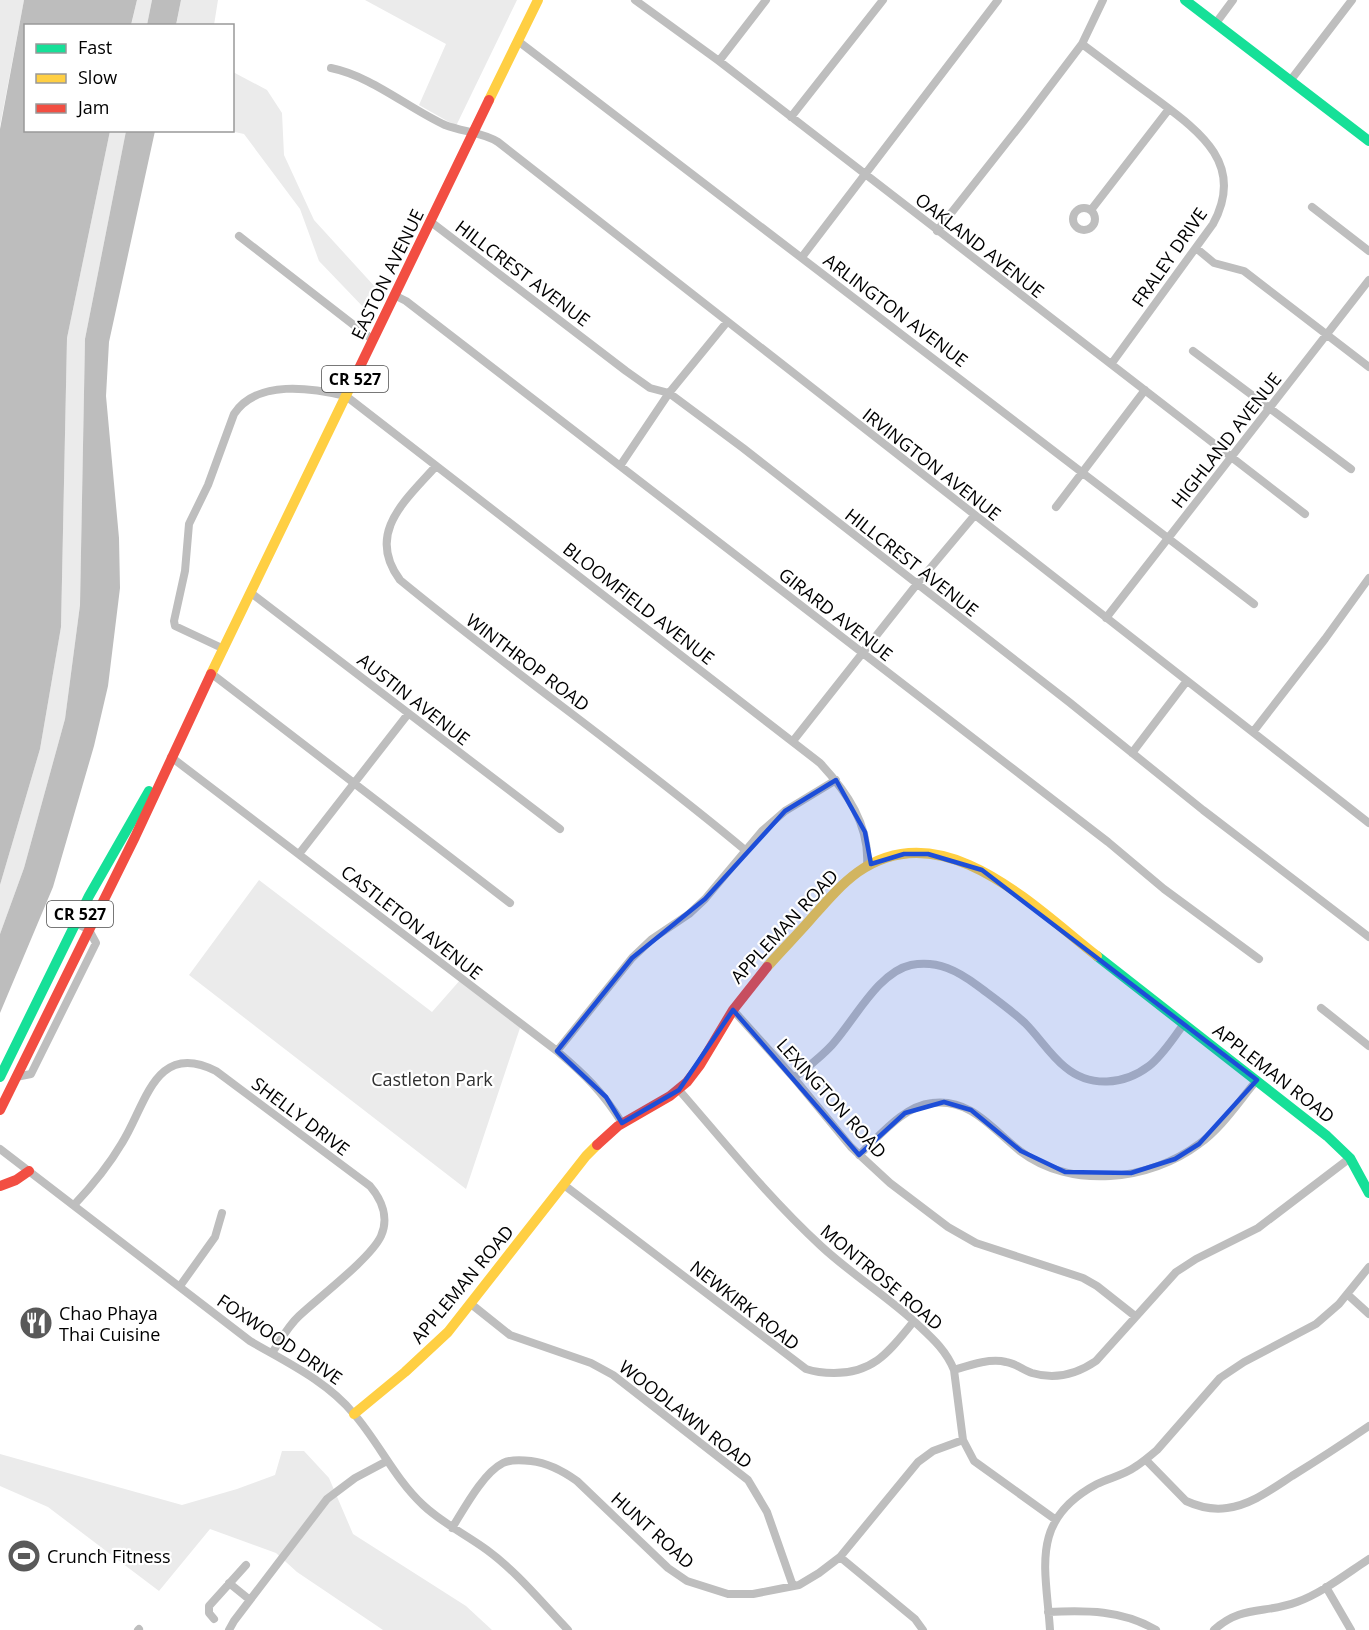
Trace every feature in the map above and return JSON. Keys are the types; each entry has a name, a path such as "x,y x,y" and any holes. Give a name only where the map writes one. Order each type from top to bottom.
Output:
{"main road":[{"name":"EASTON AVENUE","path":"0,1110 135,837 171,757 538,0"},
{"path":"1185,0 1369,141"},
{"name":"EASTON AVENUE","path":"0,1077 125,828 171,757"},
{"name":"APPLEMAN ROAD","path":"354,1414 405,1372 448,1332 593,1149 608,1134 622,1123 679,1090 693,1075 741,998 852,876 884,858 904,854 928,854 950,858 982,870 1026,901 1327,1136 1350,1158 1369,1193"},
{"path":"0,1186 16,1180 29,1171"}],"street":[{"path":"719,61 766,0"},
{"path":"791,117 883,0"},
{"path":"802,257 998,0"},
{"path":"937,231 1082,44 1102,0"},
{"path":"1216,23 1233,0"},
{"path":"1290,81 1352,0"},
{"name":"OAKLAND AVENUE","path":"641,2 1305,514"},
{"name":"ARLINGTON AVENUE","path":"518,41 1254,604"},
{"name":"FRALEY DRIVE","path":"1082,44 1198,131 1208,141 1218,160 1224,180 1224,198 1220,213 1112,363"},
{"name":"IRVINGTON AVENUE","path":"331,68 354,76 445,124 489,136 498,142 1369,823"},
{"path":"1091,210 1168,109"},
{"path":"1312,207 1369,251"},
{"name":"HILLCREST AVENUE","path":"431,222 626,371 650,388 669,393 1369,937"},
{"path":"239,236 373,340"},
{"path":"1196,248 1214,263 1244,271 1369,367"},
{"name":"HIGHLAND AVENUE","path":"1106,618 1369,280"},
{"name":"GIRARD AVENUE","path":"394,294 527,392 1108,842 1164,889 1259,959"},
{"path":"620,466 669,393 727,322"},
{"path":"1193,351 1351,469"},
{"path":"224,649 176,626 174,621 185,571 189,524 208,485 234,414 238,407 253,397 271,391 323,390 346,396"},
{"path":"1056,507 1145,390"},
{"name":"BLOOMFIELD AVENUE","path":"346,396 820,763 848,795 865,832 868,850 867,866"},
{"name":"WINTHROP ROAD","path":"436,466 399,508 387,529 387,551 394,573 469,637 694,808 745,850"},
{"path":"793,741 974,516"},
{"path":"1253,732 1369,578"},
{"name":"AUSTIN AVENUE","path":"251,593 560,829"},
{"path":"212,674 510,903"},
{"path":"1132,753 1186,682"},
{"path":"299,854 408,714"},
{"name":"CASTLETON AVENUE","path":"171,757 557,1051 606,1097 622,1123"},
{"path":"557,1051 632,958 652,939 689,914 705,899 762,831 785,811 836,780"},
{"path":"16,1077 31,1074 96,943 89,930 76,923"},
{"path":"794,1078 822,1056 884,979 897,970 911,965 945,966 960,972 1025,1023 1062,1065 1073,1074 1086,1079 1105,1082 1133,1076 1150,1065 1184,1024"},
{"path":"40,996 51,1006"},
{"path":"1321,1008 1369,1046"},
{"name":"LEXINGTON ROAD","path":"733,1010 859,1155 890,1183 948,1227 976,1243 1083,1278 1135,1316"},
{"name":"SHELLY DRIVE","path":"74,1205 92,1187 123,1142 147,1092 157,1077 176,1064 197,1064 216,1071 370,1186 382,1202 384,1215 382,1235 375,1246 296,1319 272,1353"},
{"path":"859,1155 905,1113 924,1104 944,1102 962,1105 971,1110 1033,1160 1065,1172 1093,1176 1131,1173 1175,1159 1199,1144 1211,1134 1257,1080"},
{"name":"MONTROSE ROAD","path":"679,1090 783,1210 823,1249 897,1304 940,1346 954,1370 963,1440 975,1461 1056,1520"},
{"name":"FOXWOOD DRIVE","path":"0,1149 250,1341 330,1389 354,1414 398,1478 421,1503 452,1528 503,1563 568,1630"},
{"path":"954,1370 987,1362 1006,1362 1041,1375 1073,1374 1096,1361 1176,1272 1196,1259 1258,1228 1350,1158"},
{"name":"NEWKIRK ROAD","path":"564,1185 806,1369 825,1373 863,1370 887,1353 914,1321"},
{"path":"180,1286 215,1237 222,1213"},
{"path":"1050,1630 1044,1562 1046,1543 1056,1520 1077,1496 1146,1460 1220,1378 1244,1362 1316,1324 1339,1304 1369,1267"},
{"path":"1347,1294 1369,1314"},
{"name":"WOODLAWN ROAD","path":"471,1304 510,1335 591,1363 614,1375 748,1480 767,1512 793,1586"},
{"path":"1146,1460 1186,1501 1195,1506 1211,1509 1227,1508 1250,1502 1369,1426"},
{"name":"HUNT ROAD","path":"452,1528 484,1480 497,1466 506,1462 523,1460 543,1462 567,1473 577,1481 668,1569 687,1581 728,1594 763,1593 793,1586 819,1574 840,1557 918,1462 933,1451 963,1440"},
{"path":"229,1630 327,1499 355,1478 387,1461"},
{"path":"840,1557 915,1618 923,1630"},
{"path":"1214,1630 1221,1623 1240,1613 1298,1602 1369,1559"},
{"path":"213,1618 208,1610 209,1606 246,1565"},
{"path":"229,1583 250,1600"},
{"path":"1326,1587 1351,1630"},
{"path":"1048,1612 1085,1610 1112,1614 1130,1618 1156,1630"}],"highlighted area":[{"path":"836,780 865,832 871,864 904,854 928,854 982,870 1257,1080 1199,1144 1175,1159 1131,1173 1065,1172 1021,1151 971,1110 944,1102 905,1113 859,1155 733,1010 679,1090 622,1123 606,1097 557,1051 632,958 705,899 785,811"}],"green space":[{"path":"0,0 24,0 0,126"},
{"path":"137,0 152,0 147,24 131,24"},
{"path":"181,0 218,0 214,24 176,24"},
{"path":"365,0 517,0 456,126 419,105 446,44"},
{"path":"234,73 267,90 282,113 284,155 314,220 376,288 366,310 319,261 300,209 244,134 234,132"},
{"path":"110,132 126,132 85,339 80,605 65,719 24,868 0,934 0,885 40,749 61,627 67,338"},
{"name":"Castleton Park","path":"259,880 432,1012 461,979 521,1025 466,1189 189,975"},
{"path":"282,1451 304,1451 329,1478 353,1534 466,1606 492,1630 383,1630 297,1572 276,1553 210,1529 159,1591 48,1507 0,1486 0,1454 182,1505 275,1475"}],"shaded area":[{"path":"24,0 137,0 131,24 24,24 24,132 110,132 67,338 61,627 40,749 0,885 0,129"},
{"path":"152,0 181,0 176,24 147,24"},
{"path":"126,132 155,132 109,342 106,396 119,538 120,588 108,686 94,746 53,887 0,1013 0,934 24,868 65,719 80,605 85,339"}],"traffic: fast":[{"path":"1185,0 1369,141"},
{"path":"0,1077 89,896 149,791"},
{"path":"1097,956 1327,1136 1350,1158 1369,1193"}],"traffic: slow":[{"path":"489,100 538,0"},
{"path":"211,674 352,383"},
{"path":"767,967 833,894 858,872 890,856 922,853 954,859 986,873 1016,892 1097,956"},
{"path":"354,1414 405,1372 448,1332 597,1145"}],"traffic: jam":[{"path":"352,383 489,100"},
{"path":"0,1110 135,837 211,674"},
{"path":"597,1145 618,1126 670,1096 687,1082 700,1065 733,1010 767,967"},
{"path":"0,1186 16,1180 29,1171"}],"place":[{"name":"Chao Phaya Thai Cuisine","path":"36,1323"},
{"name":"Crunch Fitness","path":"24,1556"}]}
